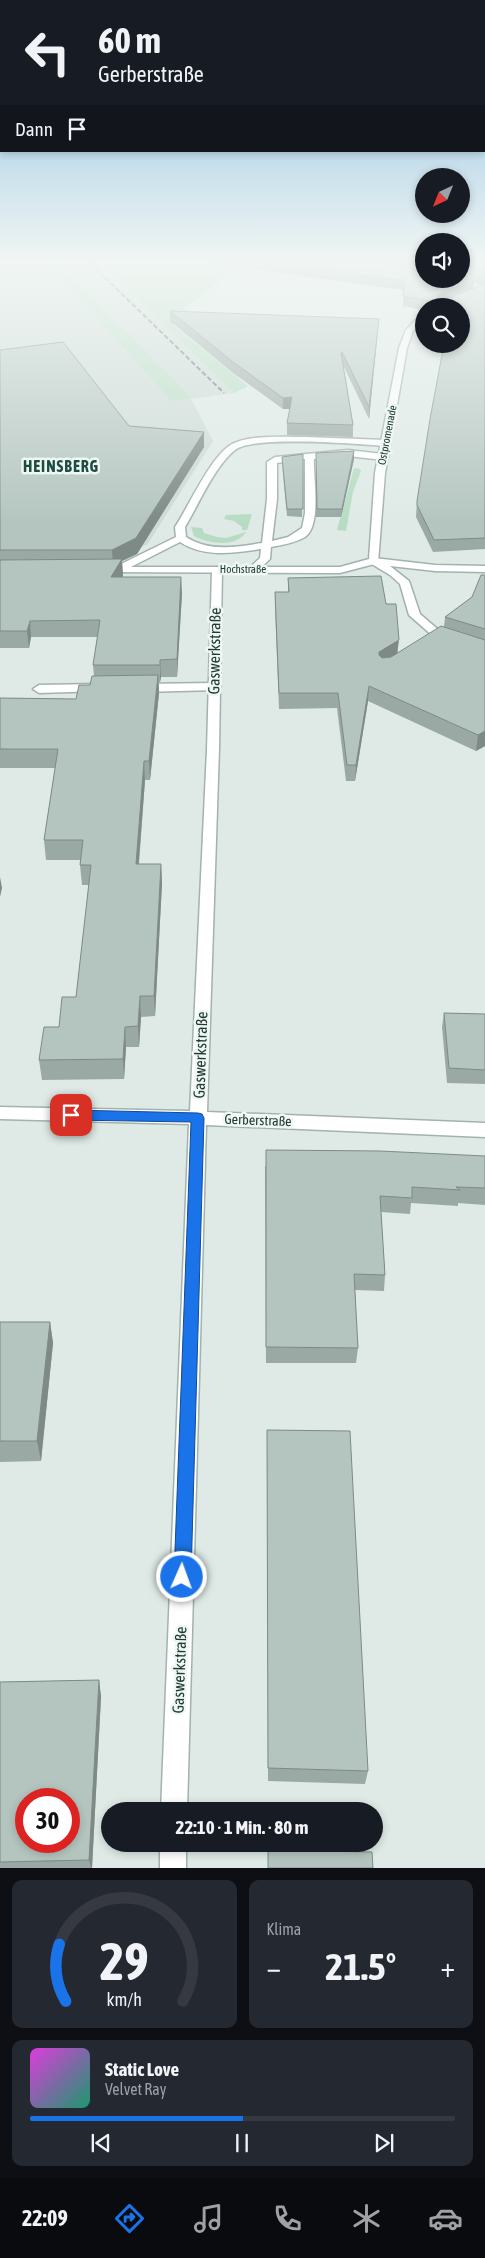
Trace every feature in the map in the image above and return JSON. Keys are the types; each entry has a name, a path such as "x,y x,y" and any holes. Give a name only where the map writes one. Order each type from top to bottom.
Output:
{"street":[{"name":"Ostpromenade","path":"374,561 382,457 404,349"},
{"path":"180,538 180,527 216,468 234,447 261,440 386,443"},
{"path":"253,569 265,559 268,544 272,462 278,459 348,453 382,457"},
{"path":"180,538 190,545 210,551 237,550 302,536 307,529 310,499 310,456"},
{"path":"117,570 180,538"},
{"path":"374,561 394,573 405,583 415,616 434,637 485,651"},
{"name":"Hochstraße","path":"97,570 216,577 253,569 340,570 374,561 435,568 485,569"},
{"name":"Gaswerkstraße","path":"174,1802 214,687 216,577"},
{"path":"127,688 214,687"},
{"path":"39,689 107,688"},
{"name":"Gerberstraße","path":"0,1113 198,1118 485,1130"},
{"path":"173,1852 173,1868"}],"shaded area":[{"path":"0,349 189,349 234,393 191,399 213,441 147,545 104,558 0,557"}],"green space":[{"path":"125,349 143,349 191,398 171,401"},
{"path":"189,349 203,349 248,386 234,393"},
{"path":"354,468 361,471 353,492 346,531 337,530"},
{"path":"252,514 247,530 242,530 242,527 234,521 224,519 226,515"},
{"path":"191,527 202,528 204,533 226,538 246,532 236,540 222,543 207,541 194,536"}],"building":[{"path":"69,349 129,426 204,432 136,538 112,550 0,550 0,350"},
{"path":"217,349 376,349 369,407 342,352 353,425 287,423 292,397 283,398"},
{"path":"470,349 485,349 485,538 434,540 417,505 442,353 470,353"},
{"path":"354,451 342,509 317,509 316,453"},
{"path":"303,454 303,509 287,509 282,457"},
{"path":"122,559 111,577 181,577 177,659 160,660 160,665 93,665 100,620 30,621 27,631 0,631 0,560"},
{"path":"481,575 485,575 485,629 445,617 472,597"},
{"path":"381,576 386,604 396,604 399,640 379,652 382,658 391,657 441,626 485,640 485,731 478,735 369,686 356,765 347,765 338,693 279,693 275,592 289,592 288,578"},
{"path":"158,675 149,761 144,761 136,864 161,864 154,996 140,996 138,1026 125,1027 123,1059 39,1060 44,1027 59,1027 62,997 76,997 91,865 80,865 83,840 44,840 58,749 0,749 0,698 76,699 79,685 90,685 92,676"},
{"path":"444,1013 485,1014 485,1070 449,1068"},
{"path":"266,1150 380,1151 485,1156 485,1188 456,1187 460,1190 412,1187 412,1198 380,1196 385,1275 354,1274 358,1348 266,1347"},
{"path":"0,1322 50,1322 37,1441 0,1441"},
{"path":"267,1430 350,1431 368,1771 268,1768"},
{"path":"99,1680 89,1860 0,1862 0,1682"},
{"path":"268,1852 372,1852 373,1868 268,1868"}],"railway":[{"path":"179,349 224,393"}],"district":[{"name":"HEINSBERG","path":"61,466"}],"route":[{"path":"71,1115 198,1118 182,1577"}]}
